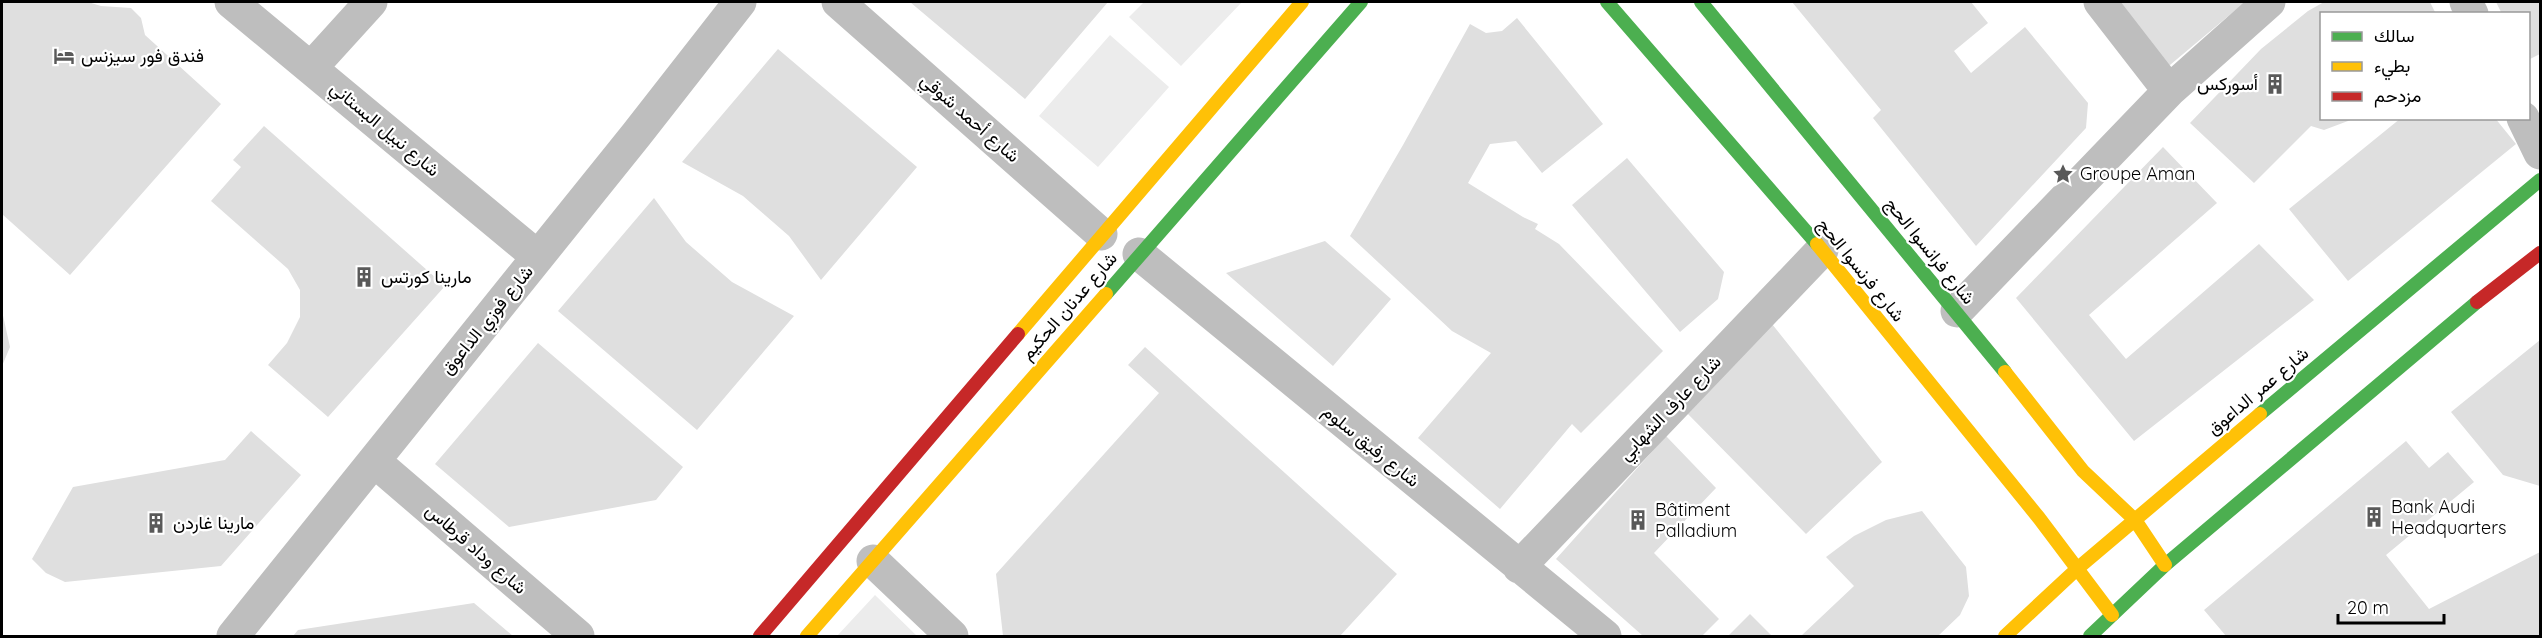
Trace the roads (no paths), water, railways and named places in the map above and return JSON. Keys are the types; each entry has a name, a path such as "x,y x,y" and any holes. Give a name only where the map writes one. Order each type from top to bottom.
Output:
{"street":[{"name":"شارع نبيل البستاني","path":"231,2 538,257"},
{"path":"311,68 371,2"},
{"name":"شارع فوزي الداعوق","path":"233,636 740,2"},
{"name":"شارع أحمد شوقي","path":"838,2 1101,234"},
{"name":"شارع عدنان الحكيم","path":"760,636 999,358 1101,234 1302,2"},
{"name":"شارع عدنان الحكيم","path":"807,636 1361,2"},
{"name":"شارع فرنسوا الحج","path":"1607,2 1822,250 2078,568 2112,615"},
{"name":"شارع فرانسوا الحج","path":"1701,2 1957,311 2084,471 2134,520 2166,566"},
{"path":"2100,2 2169,91"},
{"path":"1957,311 2169,91 2269,2"},
{"path":"2524,120 2541,153"},
{"name":"شارع عمر الداعوق","path":"2005,636 2078,568 2171,488 2541,180"},
{"name":"شارع عارف الشهابي","path":"1519,567 1822,250"},
{"name":"شارع رفيق سلوم","path":"1139,254 1605,636"},
{"path":"2090,636 2166,566 2490,291 2541,254"},
{"name":"شارع وداد قرطاس","path":"374,461 578,636"},
{"path":"873,561 952,636"}],"place":[{"name":"فندق فور سيزنس","path":"64,56"},
{"name":"أسوركس","path":"2275,84"},
{"name":"Groupe Aman","path":"2063,174"},
{"name":"مارينا كورتس","path":"364,277"},
{"name":"Bank Audi Headquarters","path":"2374,517"},
{"name":"Bâtiment Palladium","path":"1638,520"},
{"name":"مارينا غاردن","path":"156,523"}]}
